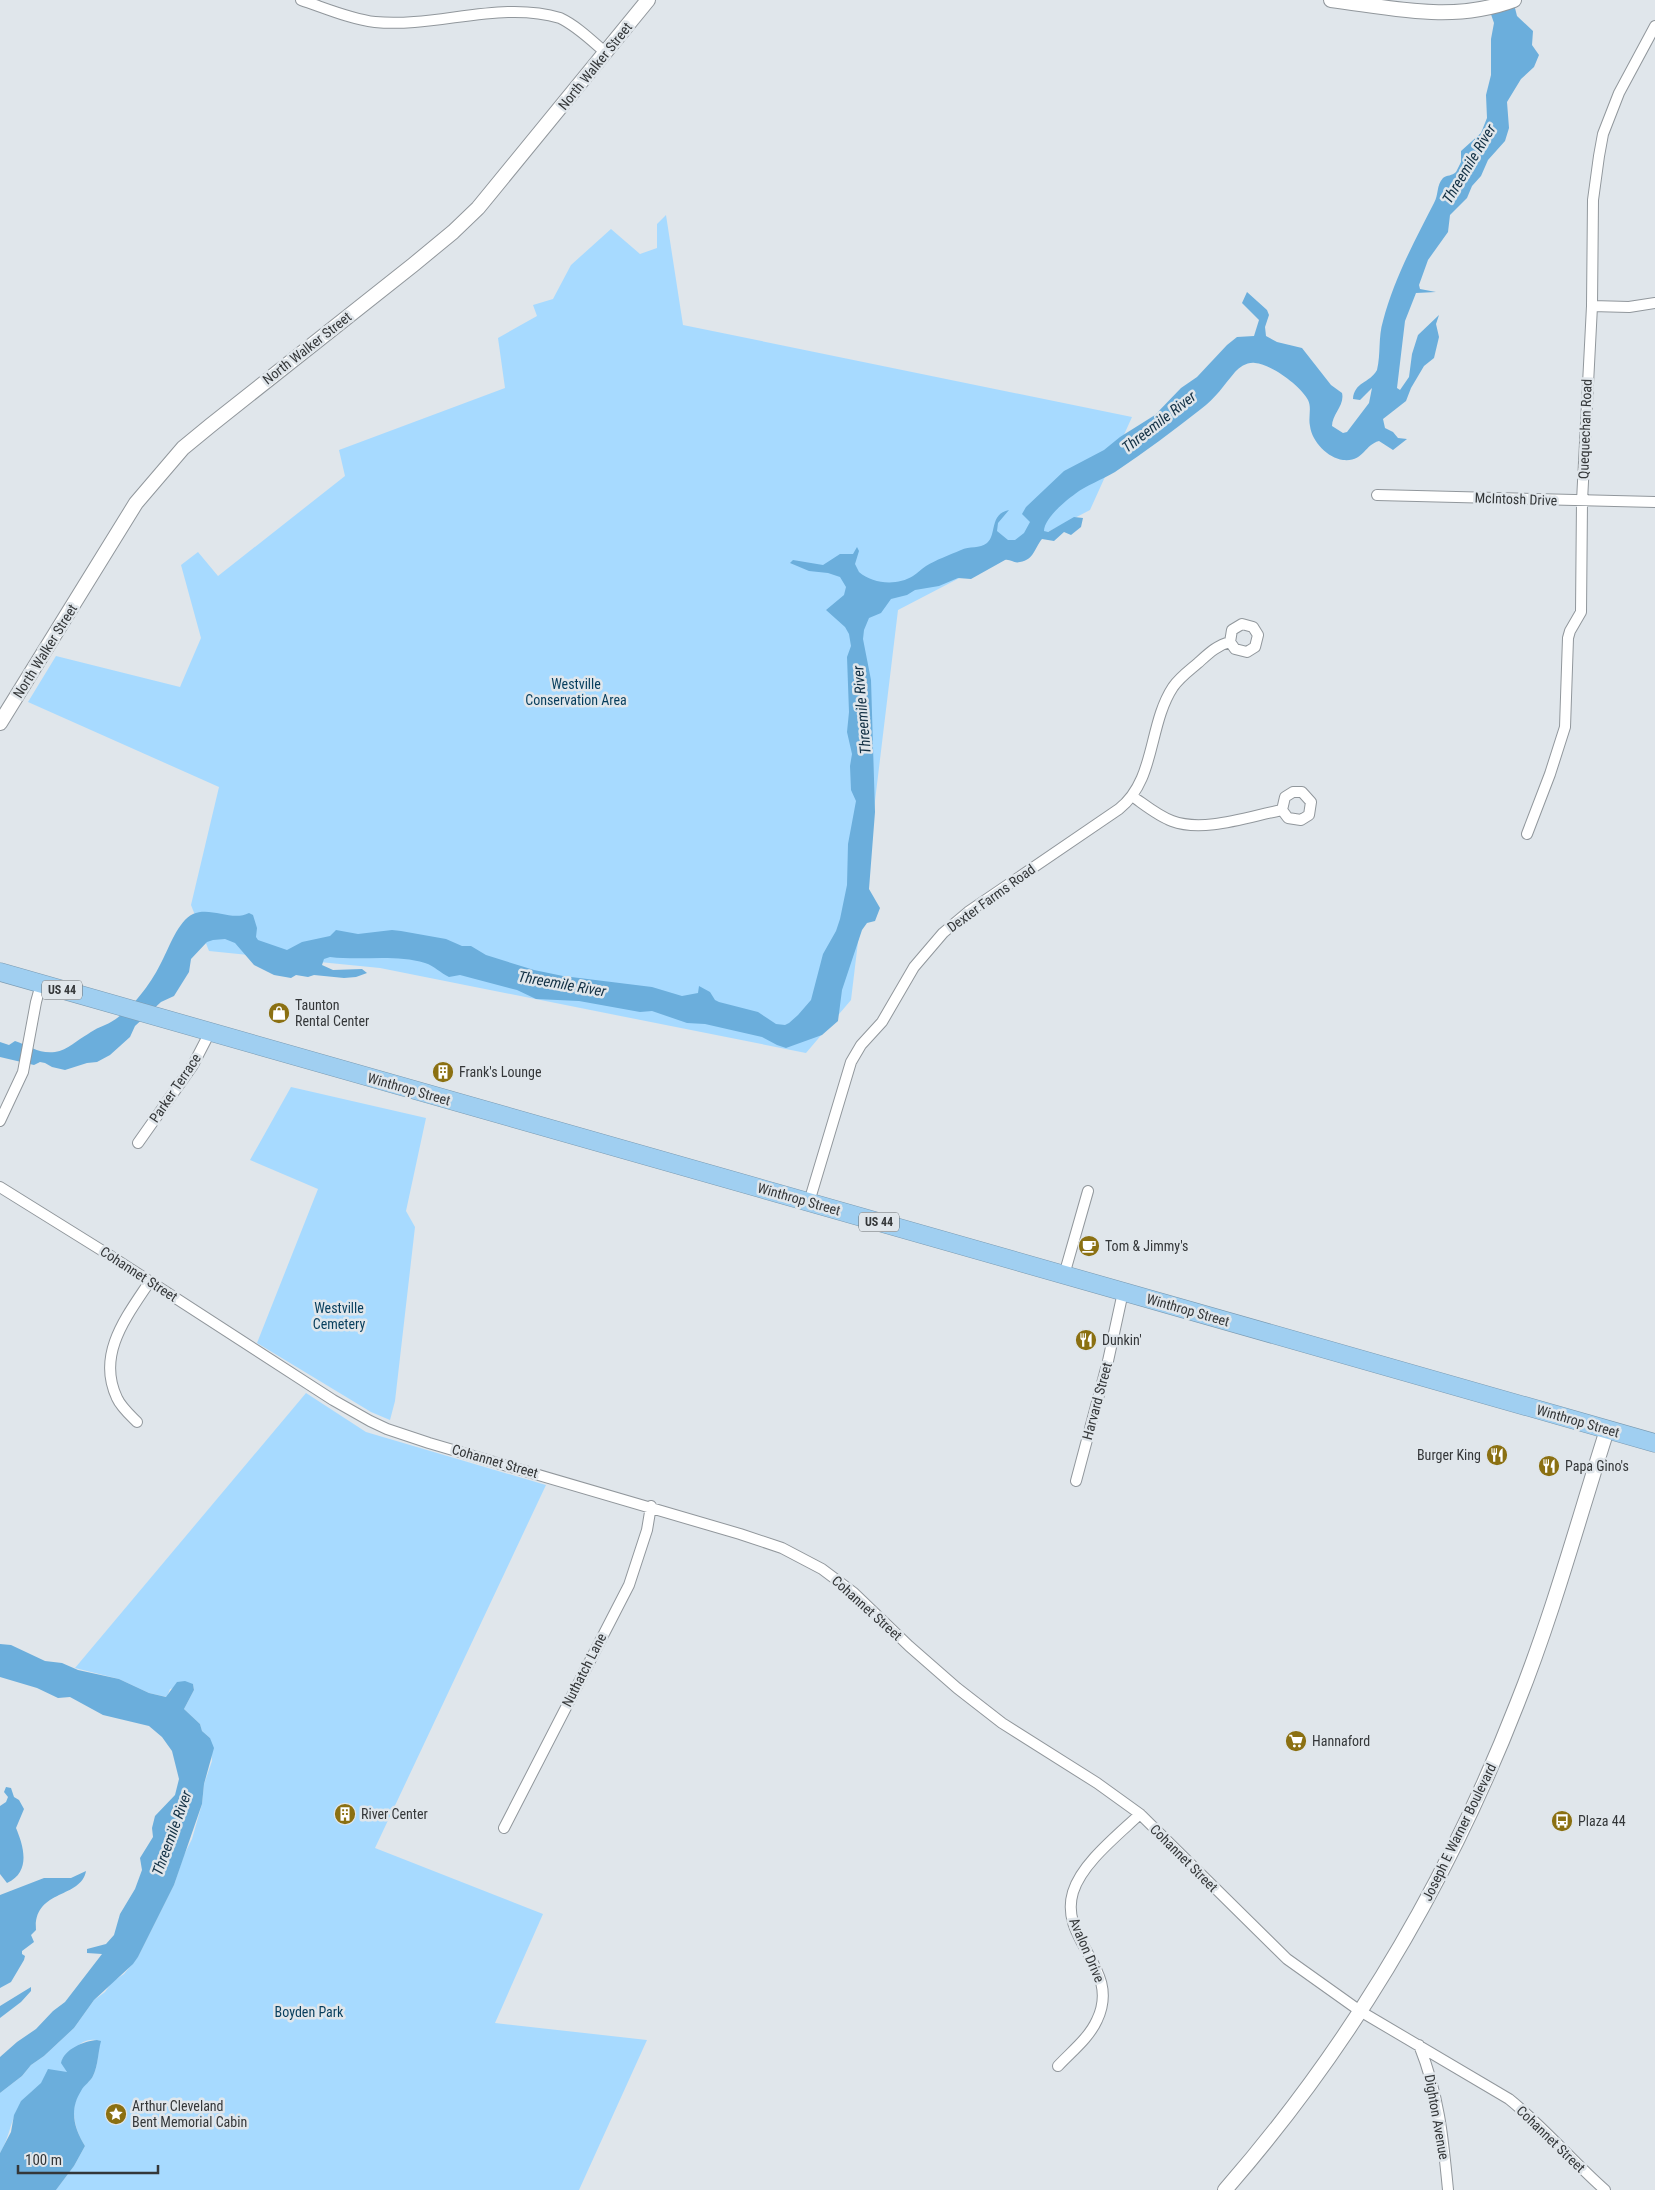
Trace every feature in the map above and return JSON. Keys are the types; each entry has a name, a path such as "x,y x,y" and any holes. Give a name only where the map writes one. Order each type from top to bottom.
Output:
{"highway":[{"name":"Winthrop Street","path":"0,972 1655,1443"}],"main road":[{"name":"North Walker Street","path":"0,723 136,503 166,466 183,448 454,232 500,183 648,0"},
{"path":"1331,0 1441,13 1479,11 1514,0"},
{"name":"Joseph E Warner Boulevard","path":"1225,2190 1293,2106 1360,2011 1437,1881 1517,1705 1572,1546 1607,1430"}],"street":[{"path":"301,0 374,22 402,22 489,9 517,8 541,11 561,18 582,32 606,53"},
{"name":"Quequechan Road","path":"1527,834 1553,767 1565,727 1568,638 1581,612 1582,502 1592,306 1593,200 1603,134 1619,92 1655,26"},
{"path":"1592,306 1630,306 1655,303"},
{"name":"McIntosh Drive","path":"1377,495 1582,502 1655,502"},
{"name":"Dexter Farms Road","path":"810,1202 855,1053 882,1022 907,978 925,953 943,933 968,912 1118,809 1132,796 1140,782 1166,703 1174,686 1215,649 1230,642"},
{"path":"1132,796 1170,820 1195,826 1282,810"},
{"path":"0,1121 24,1068 30,1032 42,984"},
{"name":"Parker Terrace","path":"138,1142 193,1065 210,1032"},
{"name":"Cohannet Street","path":"0,1187 150,1281 310,1385 370,1421 429,1443 651,1506 782,1548 832,1575 876,1612 909,1646 972,1700 1002,1723 1097,1783 1140,1814 1287,1959 1360,2011 1509,2099 1605,2190"},
{"path":"1064,1275 1088,1191"},
{"path":"137,1422 117,1399 110,1373 110,1351 117,1333 150,1281"},
{"name":"Harvard Street","path":"1076,1481 1108,1361 1123,1292"},
{"name":"Nuthatch Lane","path":"504,1828 628,1585 647,1530 651,1506"},
{"name":"Avalon Drive","path":"1058,2066 1098,2020 1103,2003 1100,1978 1071,1919 1074,1890 1080,1876 1140,1814"},
{"name":"Dighton Avenue","path":"1419,2045 1432,2076 1442,2129 1448,2190"}],"green space":[{"name":"Westville Conservation Area","path":"666,215 683,325 1132,417 1090,510 898,610 851,1000 806,1053 380,968 209,951 191,905 219,787 28,702 56,656 180,687 201,638 181,565 198,552 218,576 345,476 339,450 505,388 498,338 537,316 533,305 553,299 571,265 611,229 640,254 657,248 657,224"},
{"name":"Westville Cemetery","path":"291,1087 426,1118 406,1211 415,1227 395,1401 390,1420 371,1412 257,1343 318,1189 250,1160"},
{"name":"Boyden Park","path":"306,1393 366,1432 546,1485 375,1848 543,1914 495,2023 647,2040 579,2190 56,2190 74,2166 85,2146 78,2132 74,2109 78,2094 92,2077 96,2068 100,2041 94,2040 83,2042 62,2059 68,2072 48,2080 22,2102 0,2153 0,2093 22,2076 31,2065 44,2056 74,2028 94,2000 105,1992 112,1982 124,1974 138,1957 174,1885 184,1855 192,1839 202,1804 204,1784 212,1761 210,1738 202,1731 200,1724 184,1709 194,1690 193,1684 170,1689 167,1697 149,1693 119,1679 75,1668"}],"water":[{"name":"Threemile River","path":"1486,0 1513,0 1517,16 1533,31 1532,45 1539,55 1534,67 1521,79 1507,102 1509,128 1505,141 1488,160 1481,176 1472,186 1467,198 1450,215 1448,232 1428,260 1419,285 1420,289 1436,292 1416,293 1405,321 1397,388 1400,390 1409,377 1412,354 1418,335 1439,315 1436,324 1439,337 1434,358 1424,366 1406,401 1383,419 1385,428 1393,432 1398,438 1407,439 1393,450 1379,441 1370,446 1360,456 1350,460 1337,459 1326,453 1314,438 1311,432 1309,403 1299,388 1269,367 1255,363 1246,364 1235,372 1206,405 1115,472 1079,491 1047,521 1044,531 1048,532 1074,517 1083,518 1081,527 1071,535 1064,532 1054,541 1042,539 1031,556 1025,561 1005,560 971,579 958,578 939,586 915,590 907,595 891,599 881,613 869,618 864,630 863,639 871,680 875,812 869,889 880,908 875,921 867,923 862,930 842,990 838,1021 822,1035 786,1048 762,1037 705,1024 687,1023 652,1011 640,1012 579,1001 536,999 517,990 460,975 449,977 429,964 414,960 330,957 324,959 322,965 333,970 362,969 367,973 356,977 344,978 296,975 291,978 274,975 254,965 235,943 225,939 207,942 191,959 189,972 174,996 161,1002 135,1026 130,1037 110,1055 97,1062 65,1070 40,1062 34,1065 0,1057 0,1042 9,1045 15,1041 39,1051 60,1051 119,1017 134,1003 147,986 183,922 193,914 200,912 236,916 249,913 253,915 258,940 287,950 302,942 330,936 336,930 358,934 392,930 401,931 446,939 462,946 471,946 486,955 534,970 563,976 652,987 682,996 698,993 699,986 710,992 715,1000 719,1002 758,1012 776,1024 785,1025 789,1023 811,1000 823,954 836,931 840,919 847,885 848,844 856,801 851,790 850,766 852,754 847,732 849,712 847,657 851,646 849,634 845,627 826,610 844,595 846,587 840,577 828,573 809,571 790,563 793,560 823,565 840,554 853,554 857,547 859,551 855,564 859,572 878,581 900,581 913,576 926,566 964,549 984,545 992,535 996,520 1003,512 1009,510 998,523 997,531 1008,540 1015,540 1024,533 1030,522 1022,514 1026,507 1064,471 1104,450 1120,437 1155,415 1181,388 1197,377 1237,337 1254,336 1259,320 1242,303 1247,292 1267,310 1269,315 1265,327 1266,336 1277,342 1302,348 1331,385 1342,393 1342,402 1334,417 1332,426 1343,433 1347,432 1369,403 1372,388 1360,400 1353,399 1354,393 1377,370 1381,327 1393,290 1436,200 1439,184 1443,178 1456,172 1461,162 1461,151 1481,133 1487,118 1486,95 1491,75 1491,39 1494,23"},
{"name":"Threemile River","path":"0,1644 11,1645 45,1661 62,1663 78,1670 119,1679 149,1693 166,1697 177,1682 185,1681 193,1684 194,1690 184,1709 200,1724 202,1731 210,1738 214,1748 204,1784 202,1804 174,1885 138,1957 133,1964 94,2000 74,2028 44,2056 31,2065 22,2076 0,2093 0,2057 36,2029 53,2011 65,2002 102,1954 87,1953 87,1949 106,1944 114,1935 120,1914 135,1889 142,1870 140,1858 153,1837 152,1828 155,1816 175,1795 179,1779 172,1751 162,1737 149,1726 103,1715 70,1697 58,1698 37,1688 0,1677"},
{"path":"6,1787 11,1788 14,1797 19,1800 24,1809 16,1828 23,1851 23,1866 15,1878 7,1883 0,1874 0,1806 6,1802 8,1797 4,1792"},
{"path":"86,1871 82,1880 76,1886 42,1907 37,1917 36,1930 31,1935 34,1942 22,1951 22,1954 25,1956 24,1960 11,1982 0,1988 0,1895 44,1878 71,1878"},
{"path":"31,1987 31,1991 21,2002 0,2018 0,2006"},
{"path":"101,2041 95,2072 81,2091 75,2105 74,2119 85,2146 74,2166 56,2190 0,2190 0,2153 11,2132 14,2115 21,2101 41,2083 48,2069 67,2072 61,2063 70,2050 86,2042"}],"place":[{"name":"Taunton Rental Center","path":"279,1013"},
{"name":"Frank's Lounge","path":"443,1072"},
{"name":"Tom & Jimmy's","path":"1089,1246"},
{"name":"Dunkin'","path":"1086,1340"},
{"name":"Burger King","path":"1497,1455"},
{"name":"Papa Gino's","path":"1549,1466"},
{"name":"Hannaford","path":"1296,1741"},
{"name":"River Center","path":"345,1814"},
{"name":"Plaza 44","path":"1562,1821"},
{"name":"Arthur Cleveland Bent Memorial Cabin","path":"116,2114"}]}
